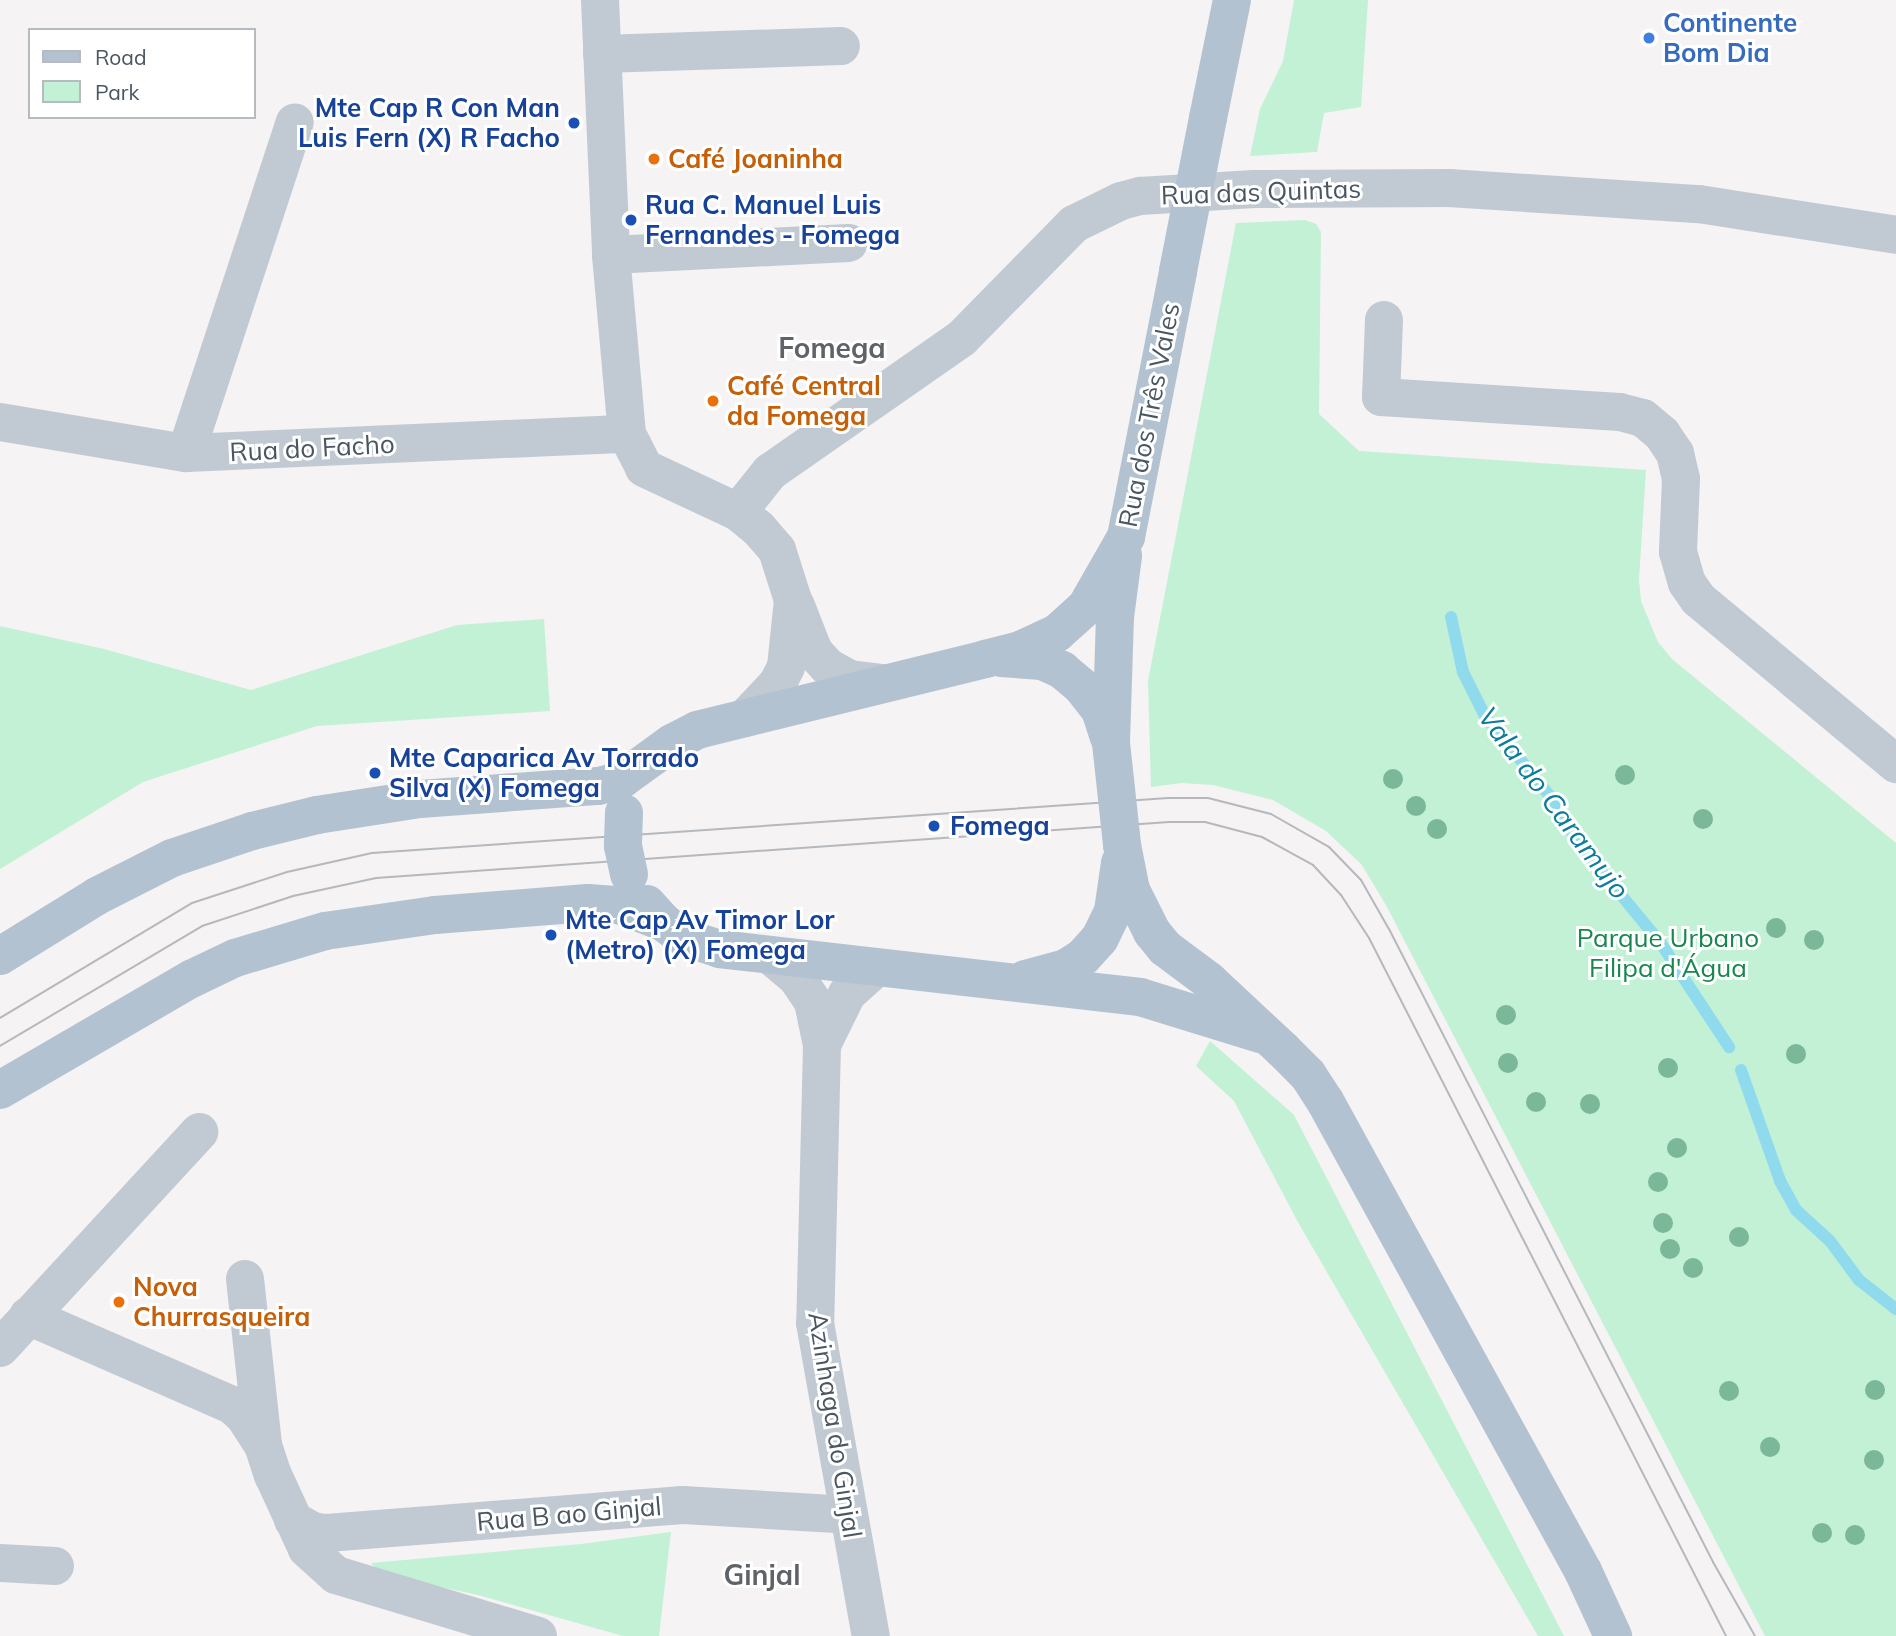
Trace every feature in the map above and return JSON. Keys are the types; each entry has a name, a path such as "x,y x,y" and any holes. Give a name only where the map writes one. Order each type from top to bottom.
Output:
{"main road":[{"name":"Rua dos Três Vales","path":"0,956 97,897 172,858 252,831 317,815 420,799 599,786 621,780 672,743 697,730 1020,650 1057,633 1086,607 1126,537 1232,0"},
{"path":"1126,537 1115,617 1111,743 1122,845 1131,890 1152,932 1165,947 1208,980 1308,1075 1325,1101 1583,1571 1614,1636"},
{"path":"985,659 1014,657 1042,661 1062,670 1082,687 1100,710 1111,743"},
{"path":"654,757 634,788 624,813 623,846 629,874 642,898 663,922 683,937 701,945 771,956 1140,997 1265,1035"},
{"path":"999,982 1040,976 1066,968 1083,957 1100,939 1113,911 1119,888 1122,845"},
{"path":"0,1090 191,979 235,958 325,931 435,915 588,903 619,905 663,922"},
{"path":"1583,1571 1626,1636"}],"street":[{"path":"600,0 611,254 627,434 643,468 738,512 758,528 777,550 814,652 828,667 850,680 885,683"},
{"path":"602,54 841,46"},
{"path":"186,453 295,122"},
{"name":"Rua das Quintas","path":"738,512 770,472 962,338 1074,223 1121,201 1140,196 1266,189 1449,188 1699,204 1896,234"},
{"path":"611,254 849,243"},
{"path":"1384,320 1381,397 1620,412 1643,418 1662,434 1675,453 1681,479 1678,552 1687,583 1698,599 1896,764"},
{"name":"Rua do Facho","path":"0,422 186,453 627,434"},
{"path":"745,718 778,683 786,667 793,600"},
{"name":"Azinhaga do Ginjal","path":"771,956 797,978 813,1002 822,1045 815,1323 871,1636"},
{"name":"Azinhaga do Ginjal","path":"822,1045 847,994 876,968"},
{"path":"0,1349 200,1132"},
{"path":"244,1279 263,1446"},
{"path":"28,1316 213,1394 244,1416 263,1446 307,1549 336,1575 538,1636"},
{"name":"Rua B ao Ginjal","path":"293,1520 315,1532 327,1533 683,1505 849,1515"},
{"path":"0,1563 55,1566"}],"green space":[{"path":"1294,0 1368,0 1361,107 1324,113 1317,152 1250,156 1260,109 1283,61"},
{"name":"Parque Urbano Filipa d'Água","path":"1305,220 1316,224 1321,232 1319,414 1359,451 1646,470 1639,579 1641,601 1658,642 1672,659 1896,843 1896,1636 1765,1636 1387,907 1362,865 1326,831 1273,800 1213,785 1182,783 1151,787 1148,681 1236,223"},
{"path":"544,619 550,711 317,726 143,782 0,869 0,626 104,649 251,690 457,625"},
{"path":"1210,1041 1294,1115 1564,1636 1538,1636 1299,1224 1234,1101 1196,1066"},
{"path":"671,1532 659,1636 623,1636 478,1595 380,1574 371,1563 581,1544"}],"waterway":[{"name":"Vala do Caramujo","path":"1451,617 1463,672 1485,716 1549,795 1583,849 1660,942 1729,1047"},
{"name":"Vala do Caramujo","path":"1741,1070 1780,1181 1796,1210 1830,1241 1859,1280 1896,1309"}],"tram line":[{"path":"0,1018 192,903 287,872 372,853 1168,798 1208,798 1271,814 1329,847 1361,880 1389,929 1713,1562 1755,1636"},
{"path":"0,1046 202,926 293,896 376,878 1169,822 1205,822 1262,837 1313,865 1341,895 1369,938 1726,1636"}],"place":[{"name":"Continente Bom Dia","path":"1649,38"},
{"name":"Mte Cap R Con Man Luis Fern (X) R Facho","path":"574,123"},
{"name":"Café Joaninha","path":"654,159"},
{"name":"Rua C. Manuel Luis Fernandes - Fomega","path":"631,220"},
{"name":"Café Central da Fomega","path":"713,401"},
{"name":"Mte Caparica Av Torrado Silva (X) Fomega","path":"375,773"},
{"name":"Fomega","path":"934,826"},
{"name":"Mte Cap Av Timor Lor (Metro) (X) Fomega","path":"551,935"},
{"name":"Nova Churrasqueira","path":"119,1302"}],"district":[{"name":"Fomega","path":"832,348"},
{"name":"Ginjal","path":"762,1575"}]}
